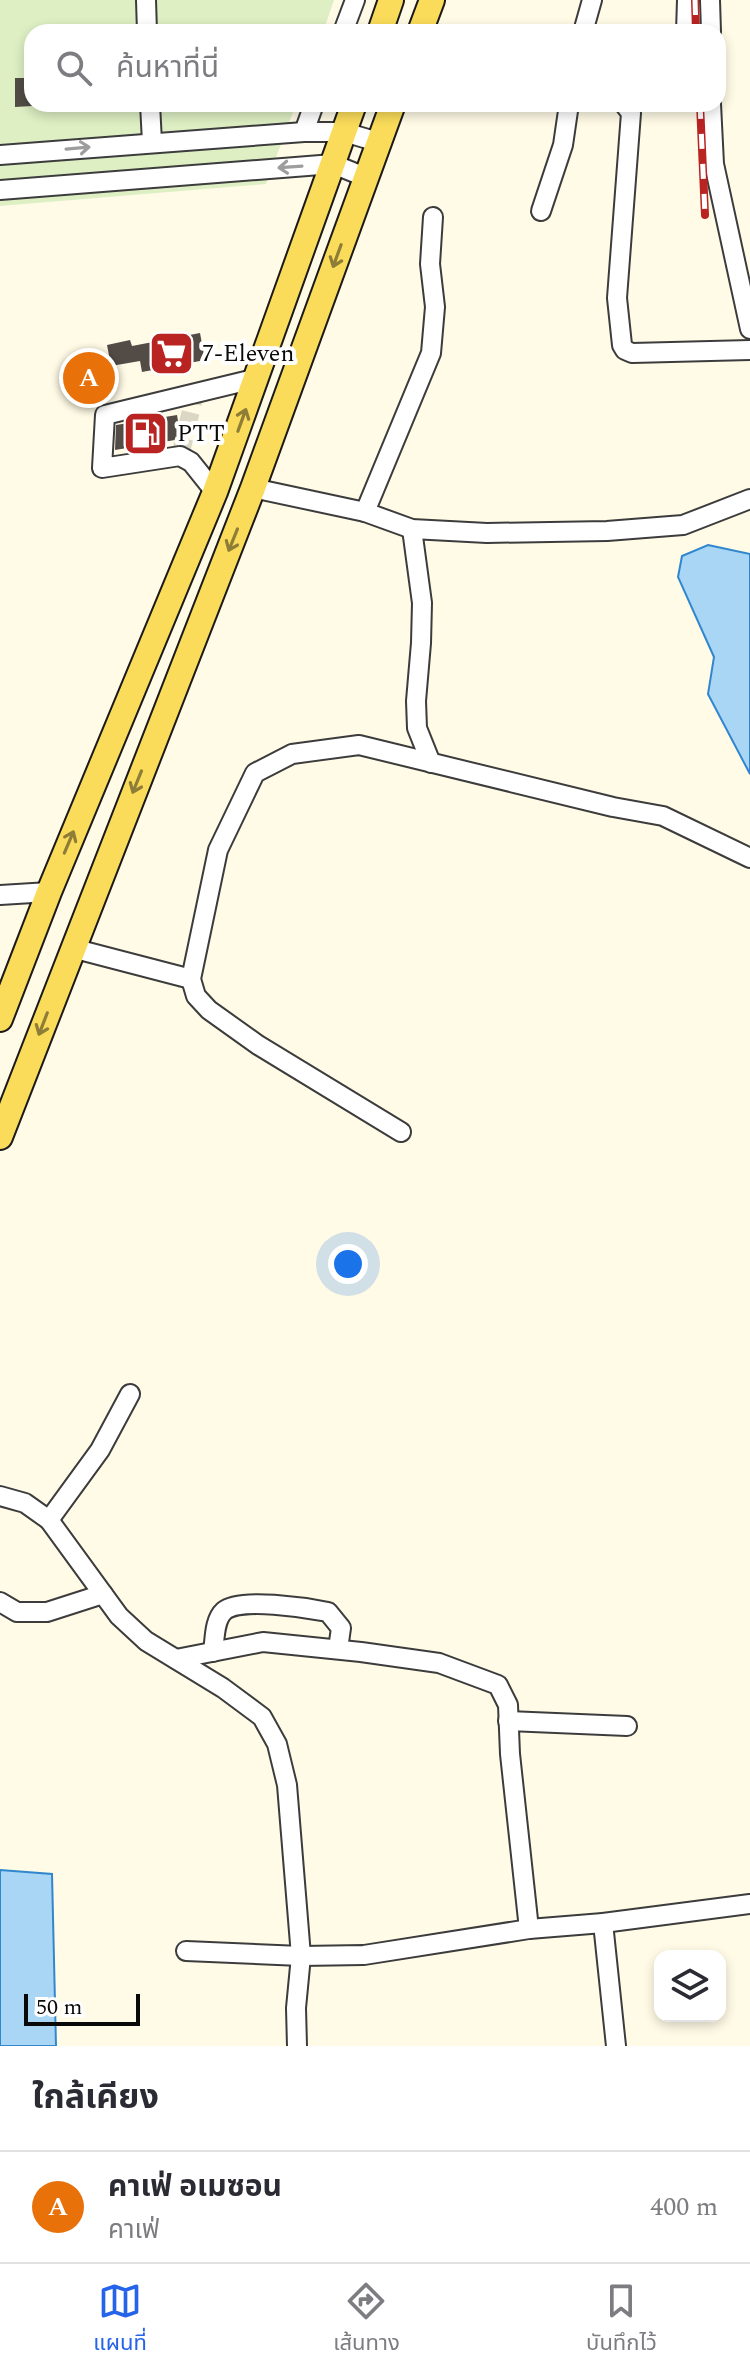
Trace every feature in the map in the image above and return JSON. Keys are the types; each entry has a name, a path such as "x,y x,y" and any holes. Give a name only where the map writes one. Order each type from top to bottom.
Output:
{"main road":[{"path":"383,24 391,0"},
{"path":"423,24 432,0"},
{"path":"0,1019 49,892 215,492 351,112"},
{"path":"0,1137 253,488 390,112"}],"street":[{"path":"146,0 147,24"},
{"path":"346,24 355,0"},
{"path":"585,24 592,0"},
{"path":"686,24 687,0"},
{"path":"710,0 711,24"},
{"path":"150,112 152,142"},
{"path":"304,132 311,112"},
{"path":"541,211 563,145 568,112"},
{"path":"630,112 617,298 622,345 625,350 639,353 750,350"},
{"path":"711,112 714,164 750,329"},
{"path":"0,155 304,132 344,132 378,142"},
{"path":"0,190 333,164 365,177"},
{"path":"365,512 431,353 435,307 430,264 433,217"},
{"path":"215,492 191,462 180,456 102,468 105,415 258,378"},
{"path":"253,488 365,512 412,529 487,533 592,532 683,525 750,499"},
{"path":"412,529 422,603 417,728 431,763"},
{"path":"401,1132 258,1045 209,1010 196,996 191,979 218,850 255,773 292,754 359,745 613,807 663,816 750,858"},
{"path":"0,895 49,892"},
{"path":"72,948 191,979"},
{"path":"49,1520 100,1450 130,1394"},
{"path":"0,1496 25,1503 49,1520 119,1616 146,1641 223,1688 262,1717 277,1744 287,1785 301,1956 296,2008 297,2046"},
{"path":"0,1602 17,1612 47,1612 103,1594"},
{"path":"213,1652 218,1620 225,1609 242,1603 328,1612 341,1628 338,1649"},
{"path":"176,1659 263,1642 439,1663 498,1685 508,1705 529,1929"},
{"path":"508,1721 627,1726"},
{"path":"186,1951 301,1956 364,1955 529,1929 750,1904"},
{"path":"603,1923 616,2046"}],"green space":[{"path":"0,0 334,0 326,24 24,24 24,112 293,112 266,184 0,206"}],"water":[{"path":"708,545 750,554 750,774 708,694 714,657 678,577 682,556"},
{"path":"0,1870 52,1874 56,2046 0,2046"}],"building":[{"path":"15,78 24,78 24,106 15,107"},
{"name":"7-Eleven","path":"200,333 205,360 142,372 140,361 111,366 107,345 130,340 132,346"},
{"path":"83,363 105,383 95,394 73,374"},
{"name":"PTT","path":"177,415 181,439 115,450 116,425"}],"tunnel":[{"path":"180,456 195,394"}],"railway":[{"path":"695,0 696,24"},
{"path":"700,112 705,215"}],"place":[{"name":"7-Eleven","path":"171,353"},
{"name":"คาเฟ่ อเมซอน","path":"89,378"},
{"name":"PTT","path":"146,433"}]}
